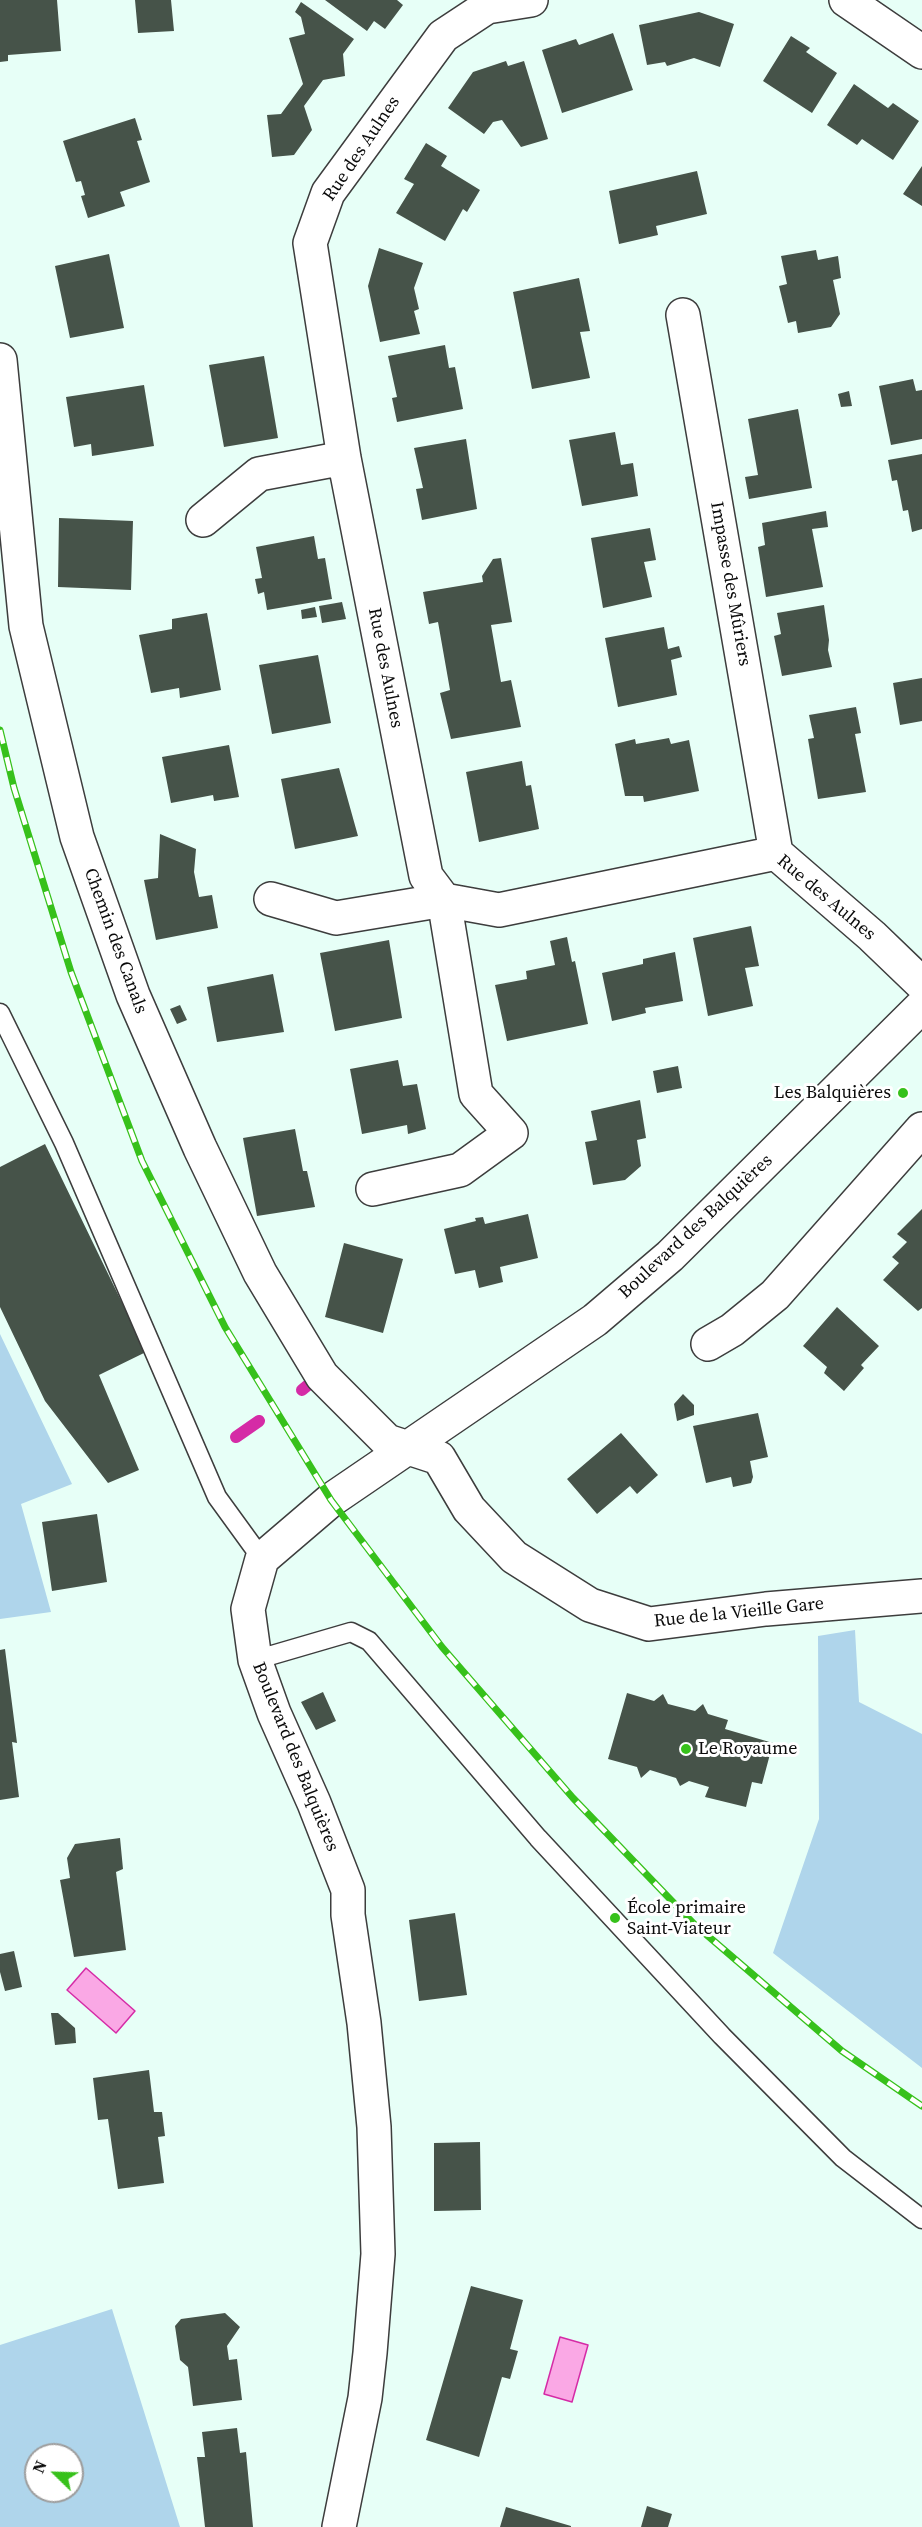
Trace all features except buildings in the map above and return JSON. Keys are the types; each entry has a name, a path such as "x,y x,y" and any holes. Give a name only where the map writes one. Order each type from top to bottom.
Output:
{"street":[{"name":"Rue des Aulnes","path":"531,0 487,8 443,36 328,193 310,243 344,458 426,876 444,900 499,910 776,853 872,936 922,984"},
{"path":"846,0 920,46"},
{"name":"Impasse des Mûriers","path":"683,315 776,853"},
{"name":"Chemin des Canals","path":"0,360 26,626 77,837 133,995 200,1148 260,1273 322,1376 387,1441 407,1448"},
{"path":"203,520 259,474 344,458"},
{"path":"271,899 336,918 444,900 476,1094 510,1133 460,1170 373,1189"},
{"name":"Boulevard des Balquières","path":"339,2527 365,2398 370,2353 378,2254 374,2127 364,2024 348,1915 348,1890 314,1803 273,1713 255,1660 248,1609 262,1559 331,1500 595,1320 653,1271 922,1006"},
{"path":"708,1344 732,1330 775,1295 922,1129"},
{"name":"Rue de la Vieille Gare","path":"407,1448 439,1458 469,1509 514,1557 590,1605 649,1624 766,1609 922,1596"}],"lane":[{"path":"0,1013 64,1143 217,1497 262,1559"},
{"path":"255,1660 351,1632 369,1641 538,1838 722,2036 843,2158 922,2220"}],"shaded area":[{"path":"0,1334 72,1484 21,1504 51,1612 0,1619"},
{"path":"855,1630 859,1702 922,1734 922,2068 773,1953 819,1819 818,1636"},
{"path":"86,1968 135,2011 116,2033 67,1990"},
{"path":"112,2309 180,2527 0,2527 0,2345"},
{"path":"560,2337 588,2345 572,2402 544,2394"}],"waterway":[{"path":"302,1390 308,1385"},
{"path":"236,1437 259,1421"}],"railway":[{"path":"0,730 14,788 71,972 142,1161 225,1327 331,1500 442,1647 573,1798 694,1924 842,2051 922,2106"}],"place":[{"name":"Les Balquières","path":"903,1093"},
{"name":"Le Royaume","path":"686,1749"},
{"name":"École primaire Saint-Viateur","path":"615,1918"}]}
